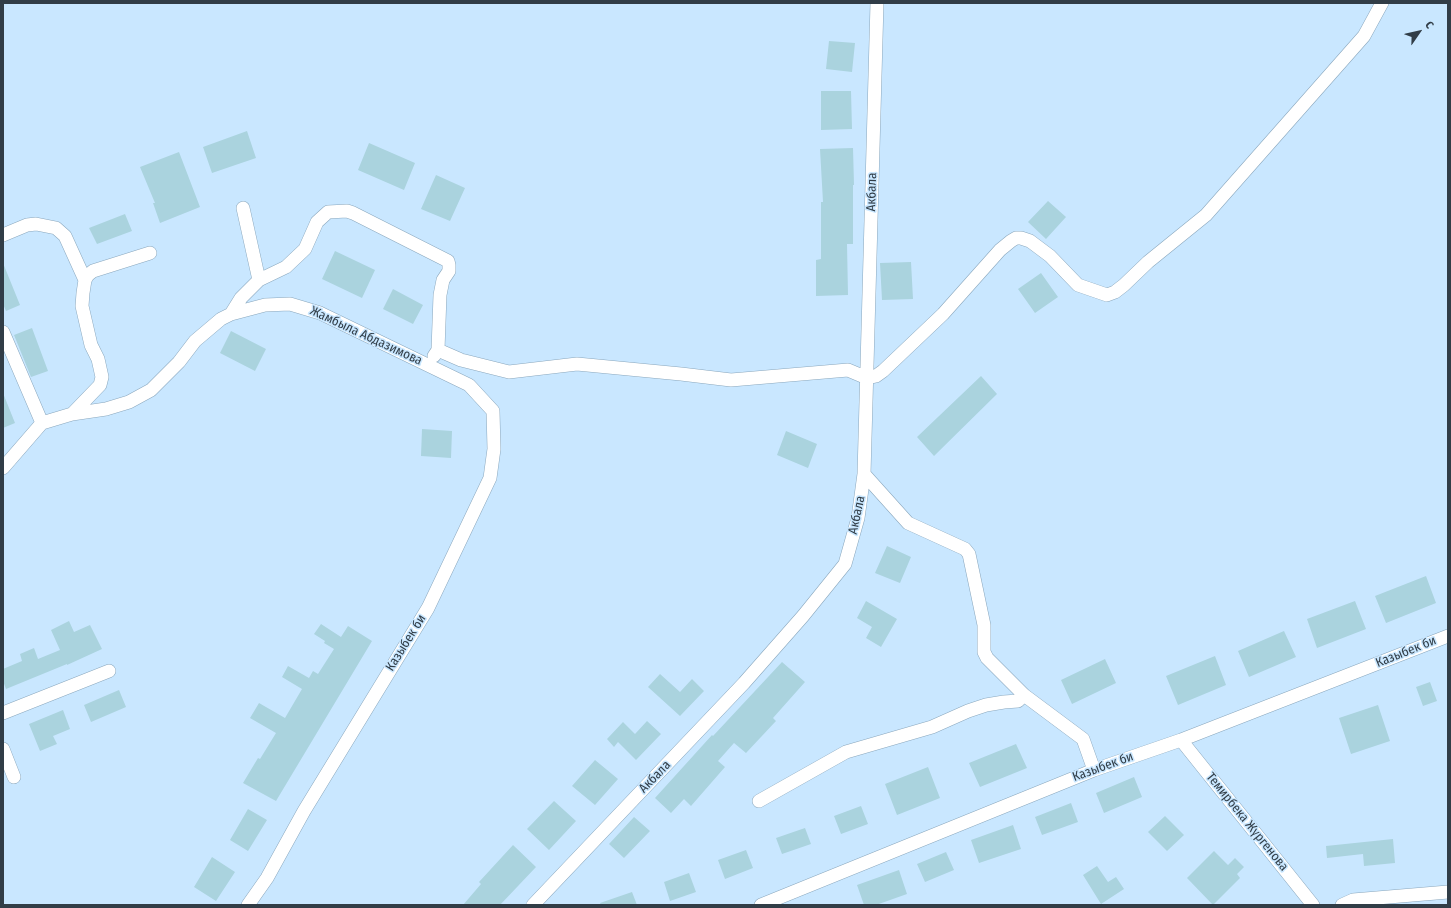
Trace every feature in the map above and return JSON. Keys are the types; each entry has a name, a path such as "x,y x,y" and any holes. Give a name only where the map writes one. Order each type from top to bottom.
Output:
{"street":[{"name":"Акбала","path":"534,905 744,683 825,590 845,564 858,518 864,474 877,3"},
{"path":"438,350 461,360 509,372 578,364 731,380 848,370 867,378 876,376 884,371 944,314 1000,250 1016,238 1021,238 1030,242 1050,256 1078,285 1098,294 1106,295 1115,292 1148,262 1206,215 1364,36 1382,3"},
{"path":"243,208 260,280"},
{"path":"3,468 42,423 72,414 129,402 151,390 179,362 195,341 221,319 231,314 241,298 260,280 286,266 305,249 318,222 328,212 347,211 353,213 448,260 449,271 444,280 440,295 438,350 428,365"},
{"path":"3,236 27,225 36,224 56,228 65,236 85,280"},
{"path":"72,414 100,385 102,377 98,359 91,344 82,306 82,293 85,280 88,275 93,272 150,253"},
{"name":"Жамбыла Абдазимова","path":"231,314 265,305 290,304 320,313 452,377"},
{"path":"3,332 42,423"},
{"name":"Казыбек би","path":"248,905 267,878 304,811 428,608 490,478 494,449 493,411 469,385 452,377"},
{"path":"864,474 908,523 965,549 969,554 984,625 984,652 987,658 1024,695 1083,739 1094,770"},
{"name":"Казыбек би","path":"761,905 1094,770 1181,740 1448,636"},
{"path":"3,713 109,671"},
{"path":"759,801 846,752 932,727 968,711 986,705 1018,701 1024,695"},
{"name":"Темирбека Жүргенова","path":"1181,740 1313,905"},
{"path":"3,749 14,777"},
{"path":"1342,905 1353,900 1448,892"}],"building":[{"path":"829,41 855,43 852,72 826,69"},
{"path":"821,91 851,91 852,129 821,130"},
{"path":"247,131 256,158 212,173 203,147"},
{"path":"369,143 415,163 404,190 358,170"},
{"path":"853,148 853,244 847,244 848,295 816,296 816,260 821,259 821,202 823,202 820,149"},
{"path":"179,152 200,207 160,223 153,203 155,203 140,167"},
{"path":"436,175 465,188 450,221 421,209"},
{"path":"1048,201 1066,217 1046,239 1028,222"},
{"path":"125,214 132,231 97,244 89,228"},
{"path":"335,251 375,270 362,298 322,279"},
{"path":"911,262 913,299 882,300 880,263"},
{"path":"3,263 20,305 6,311 3,304"},
{"path":"1041,273 1058,297 1035,313 1018,289"},
{"path":"393,289 423,305 413,324 383,309"},
{"path":"32,328 48,371 31,377 14,335"},
{"path":"231,331 266,349 255,371 220,353"},
{"path":"981,376 997,394 934,456 917,437"},
{"path":"3,393 15,423 3,428"},
{"path":"422,429 452,431 451,458 421,456"},
{"path":"786,431 817,444 808,468 777,455"},
{"path":"887,546 911,557 900,583 875,573"},
{"path":"1426,576 1436,603 1386,623 1375,596"},
{"path":"866,601 897,619 881,647 866,638 872,627 857,618"},
{"path":"1355,601 1366,629 1317,648 1307,619"},
{"path":"69,621 74,632 90,625 102,649 67,665 6,689 3,681 3,669 22,661 20,654 34,648 38,659 60,650 51,630"},
{"path":"321,624 341,637 348,626 372,641 276,801 243,783 258,758 260,759 276,733 250,718 259,703 285,718 302,689 282,677 288,666 309,678 313,671 318,674 334,649 314,634"},
{"path":"1284,631 1296,657 1249,677 1238,651"},
{"path":"1215,656 1226,685 1178,705 1166,676"},
{"path":"1105,659 1116,683 1072,704 1061,680"},
{"path":"782,662 805,682 773,718 776,721 746,753 734,743 718,761 725,767 691,806 684,799 671,813 655,798 712,735 713,736"},
{"path":"660,674 680,692 692,679 704,691 680,716 648,687"},
{"path":"1430,682 1437,701 1423,706 1416,687"},
{"path":"119,690 126,707 91,722 84,705"},
{"path":"1378,705 1390,741 1351,754 1339,718"},
{"path":"63,710 70,729 53,736 57,744 40,751 29,724"},
{"path":"647,721 661,734 636,760 618,742 614,747 607,739 623,722 635,734"},
{"path":"1016,744 1027,768 980,787 969,763"},
{"path":"595,760 618,779 595,805 572,786"},
{"path":"928,767 940,798 897,815 885,784"},
{"path":"1134,777 1142,797 1104,813 1096,793"},
{"path":"554,801 576,821 549,850 527,829"},
{"path":"1071,803 1078,822 1042,835 1035,817"},
{"path":"861,806 868,824 841,834 834,816"},
{"path":"248,809 267,820 248,851 230,840"},
{"path":"1165,816 1184,835 1167,851 1148,832"},
{"path":"634,817 650,831 624,858 609,844"},
{"path":"1013,825 1021,849 979,863 971,840"},
{"path":"805,828 811,844 782,854 776,838"},
{"path":"1393,839 1395,863 1364,866 1363,854 1327,858 1326,846"},
{"path":"513,845 536,867 500,905 463,905 481,884 479,882"},
{"path":"746,850 753,868 725,879 718,860"},
{"path":"1214,851 1228,865 1235,858 1244,867 1237,874 1240,878 1213,905 1187,878"},
{"path":"946,852 954,870 925,882 917,864"},
{"path":"212,857 235,872 216,901 194,887"},
{"path":"1097,866 1108,882 1116,877 1124,889 1101,904 1083,875"},
{"path":"899,870 907,894 876,905 864,905 857,885"},
{"path":"689,873 696,892 670,901 664,882"},
{"path":"632,892 637,905 601,905 600,903"}]}
